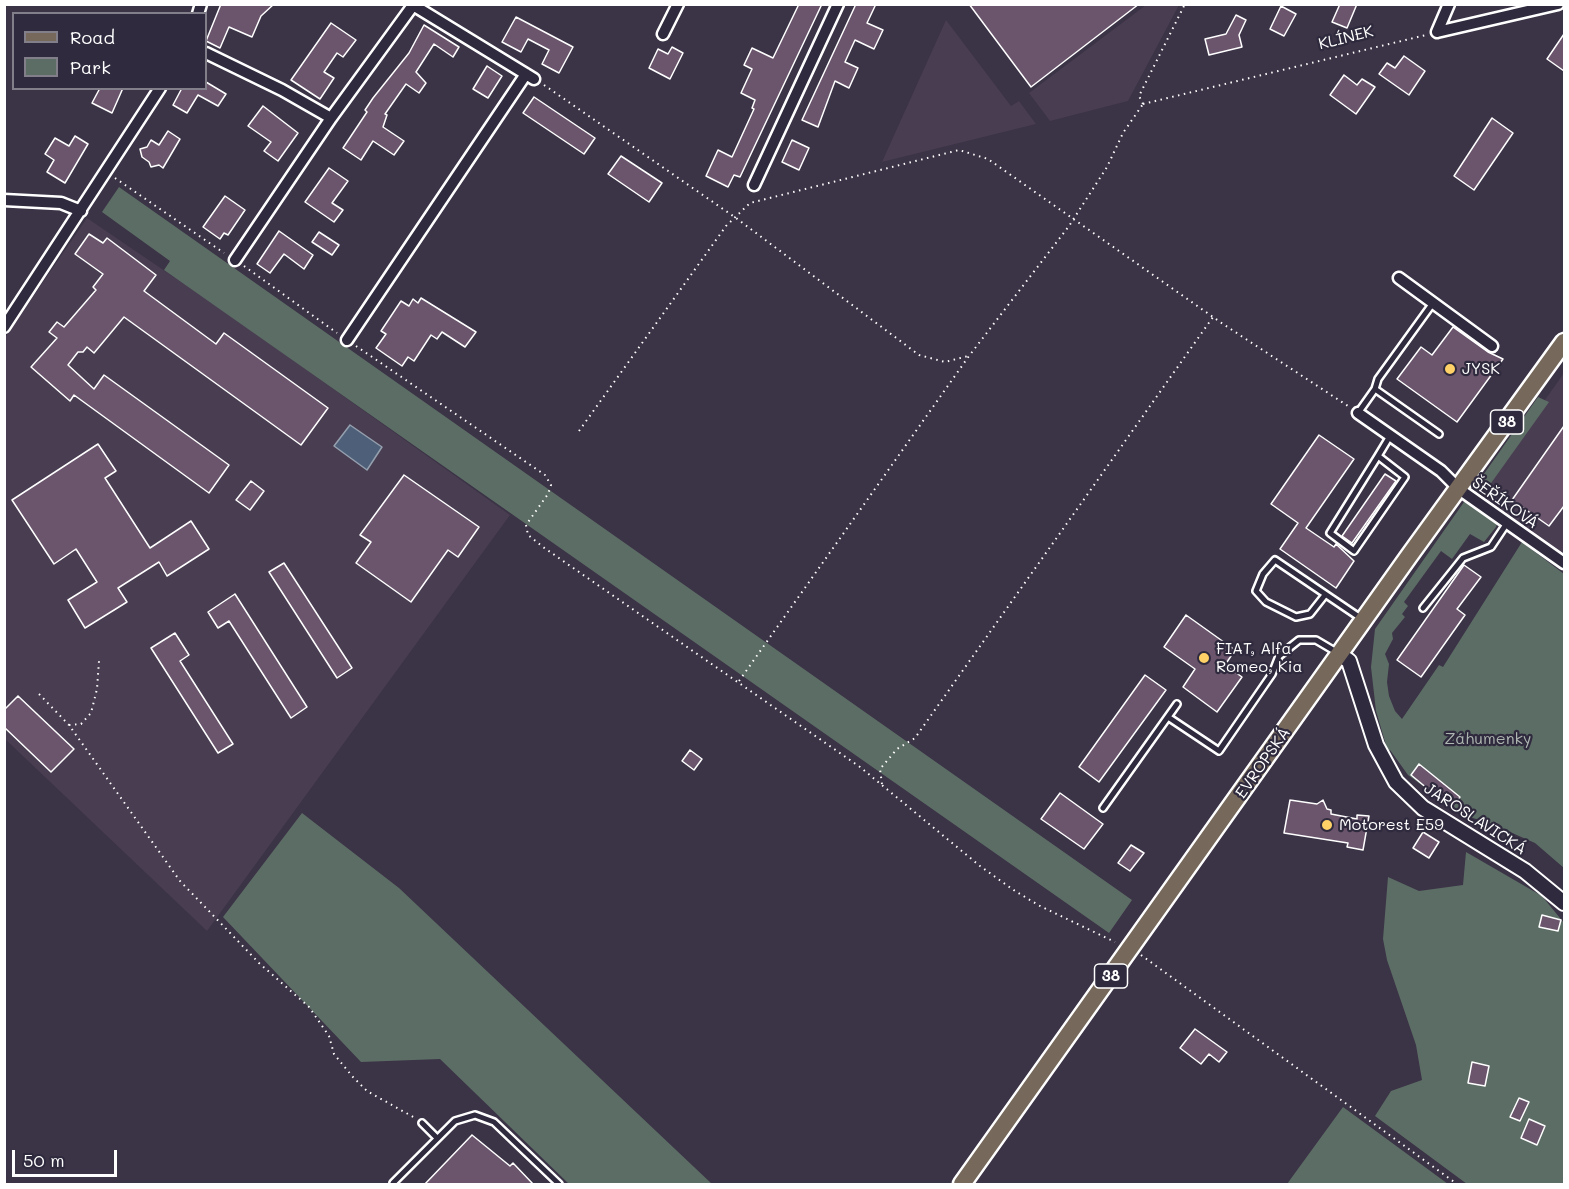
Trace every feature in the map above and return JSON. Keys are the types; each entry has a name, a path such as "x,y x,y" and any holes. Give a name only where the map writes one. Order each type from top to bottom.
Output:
{"main road":[{"name":"EVROPSKÁ","path":"962,1185 1363,620 1564,342"}],"street":[{"path":"663,33 678,4"},
{"path":"754,185 838,4"},
{"path":"1437,32 1449,4"},
{"path":"1437,32 1558,4"},
{"path":"235,260 332,118 414,5 530,76 347,340"},
{"path":"207,53 282,90 332,118"},
{"path":"4,327 158,90"},
{"path":"4,200 61,203 81,211"},
{"path":"1399,278 1492,346"},
{"name":"ŠEŘÍKOVÁ","path":"1358,413 1441,471 1459,489 1564,563"},
{"name":"JAROSLAVICKÁ","path":"1339,654 1349,661 1376,745 1396,782 1424,808 1525,872 1564,903"}],"lane":[{"path":"1358,413 1375,389 1378,379 1433,303"},
{"path":"1375,389 1439,434"},
{"path":"1378,456 1405,477 1354,551 1330,533 1390,436"},
{"path":"1423,608 1463,558 1491,547 1507,523"},
{"path":"1325,595 1310,614 1296,617 1266,602 1256,591 1263,574 1275,560 1363,620"},
{"path":"1168,717 1219,751 1272,674 1279,656 1299,640 1316,640 1339,654"},
{"path":"1103,808 1177,704"},
{"path":"393,1184 437,1138 463,1117 484,1116 494,1122 559,1185"},
{"path":"422,1123 437,1138"}],"path":[{"path":"739,682 969,356 1074,219 1107,167 1123,133 1143,104 1139,96 1185,4"},
{"name":"KLÍNEK","path":"1143,104 1437,32"},
{"path":"530,76 736,218 920,355 945,362 969,356"},
{"path":"579,431 726,226 750,203 959,150 988,159 1213,317 1358,413"},
{"path":"106,172 545,475 551,485 526,525 528,534 860,767 1015,891 1040,906 1131,948 1457,1185"},
{"path":"882,786 880,769 897,749 915,738 1213,317"},
{"path":"69,725 81,724 91,713 97,689 99,661"},
{"path":"39,694 69,725 180,881 259,963 309,1007 329,1036 334,1054 352,1076 367,1091 406,1111 422,1123"}],"shaded area":[{"path":"1146,5 1179,5 1128,101 1050,121 1029,93"},
{"path":"946,20 1011,106 1019,101 1036,124 882,162"},
{"path":"87,218 231,316 510,515 207,931 5,739 4,339"},
{"path":"1564,373 1564,555 1478,494"}],"green space":[{"path":"119,187 1132,900 1109,933 164,270 170,261 102,212"},
{"path":"1538,397 1549,402 1484,493 1480,491 1479,481"},
{"name":"Záhumenky","path":"1464,502 1497,524 1496,527 1484,542 1470,534 1452,559 1441,551 1404,602 1408,606 1402,614 1405,617 1392,633 1393,639 1385,654 1389,664 1387,682 1389,696 1395,711 1402,719 1439,665 1443,667 1522,542 1564,574 1564,868 1535,843 1487,822 1462,815 1408,775 1390,750 1388,752 1376,711 1371,667 1375,629"},
{"path":"302,813 399,888 712,1184 569,1184 440,1059 361,1062 223,917"},
{"path":"1466,852 1542,896 1564,923 1564,1184 1467,1184 1375,1116 1391,1091 1422,1080 1416,1045 1387,960 1383,939 1388,877 1419,891 1463,885"},
{"path":"1343,1107 1399,1148 1448,1184 1287,1184"}],"water":[{"path":"350,425 382,447 367,470 334,446"}],"building":[{"path":"221,4 274,4 261,16 252,37 229,27 220,48 207,42"},
{"path":"799,4 822,4 740,177 734,175 728,187 706,176 718,150 732,157 754,109 752,108 755,100 741,93 752,69 744,65 752,48 773,58"},
{"path":"856,4 876,4 867,23 883,30 874,49 855,40 845,62 858,68 849,88 835,81 818,127 802,120"},
{"path":"969,4 1139,4 1031,87"},
{"path":"1340,4 1357,4 1347,28 1332,22"},
{"path":"1281,6 1296,14 1284,36 1270,29"},
{"path":"1236,15 1246,20 1239,35 1242,47 1209,55 1205,39 1226,34"},
{"path":"516,17 573,47 559,73 542,64 549,50 528,39 521,52 502,42"},
{"path":"331,23 356,40 343,57 337,53 324,72 334,78 320,99 291,80"},
{"path":"424,25 459,47 453,57 434,44 416,72 426,83 419,93 406,84 385,114 387,115 383,127 404,141 394,155 373,141 361,160 343,148 367,112 365,110 373,98 409,53"},
{"path":"1564,34 1564,71 1547,59"},
{"path":"672,47 683,53 670,79 649,68 658,49 668,54"},
{"path":"1404,56 1425,71 1409,95 1379,74 1387,63 1395,68"},
{"path":"487,66 502,76 488,98 473,89"},
{"path":"1344,75 1357,85 1362,79 1375,87 1356,114 1330,95"},
{"path":"207,83 226,94 218,106 198,95 187,113 173,105 181,90 207,90"},
{"path":"99,90 122,90 112,113 92,103"},
{"path":"534,97 595,138 584,154 523,113"},
{"path":"263,106 298,133 278,161 264,151 271,142 248,126"},
{"path":"1492,118 1513,133 1474,190 1454,176"},
{"path":"168,131 180,139 163,168 159,165 151,167 149,162 142,157 140,149 147,147 151,140 159,145"},
{"path":"75,136 88,144 65,183 47,172 54,160 45,154 55,138 69,146"},
{"path":"792,140 809,148 799,170 782,162"},
{"path":"621,156 662,183 649,202 608,174"},
{"path":"329,168 348,181 332,203 343,210 334,222 305,202"},
{"path":"225,196 245,210 228,235 224,233 220,239 203,227"},
{"path":"279,231 313,255 304,269 284,254 270,273 257,264"},
{"path":"319,232 339,245 332,255 312,242"},
{"path":"89,234 103,243 107,238 156,275 144,291 216,344 224,333 328,408 301,445 124,317 94,353 87,347 83,352 78,352 68,365 94,389 104,375 229,465 209,493 74,395 70,401 31,367 57,338 49,332 57,322 64,327 96,290 93,287 103,274 75,254"},
{"path":"421,298 476,332 465,347 442,332 437,339 431,335 414,361 408,357 402,366 376,348 386,334 381,331 401,301 409,306 413,299 418,303"},
{"name":"JYSK","path":"1453,327 1488,352 1503,359 1457,422 1397,379 1421,347 1432,355"},
{"path":"1564,426 1564,506 1549,526 1512,500"},
{"path":"1319,435 1354,459 1306,528 1334,547 1336,544 1354,561 1336,588 1280,549 1298,523 1271,504"},
{"path":"98,444 116,471 105,478 150,548 191,521 209,549 167,576 159,562 118,588 127,602 85,628 68,600 97,582 76,549 54,564 12,500"},
{"path":"1385,474 1396,481 1352,543 1342,536"},
{"path":"404,475 479,527 458,557 448,550 411,602 356,563 371,542 360,535"},
{"path":"251,481 264,491 250,510 236,500"},
{"path":"284,563 352,668 337,678 269,572"},
{"path":"1464,565 1481,577 1457,609 1465,615 1421,677 1397,660"},
{"path":"235,594 307,707 291,718 229,621 218,628 208,612"},
{"name":"FIAT, Alfa Romeo, Kia","path":"1186,615 1235,650 1225,665 1242,677 1217,712 1183,687 1195,669 1164,647"},
{"path":"175,633 189,655 180,661 233,744 218,753 151,648"},
{"path":"1145,675 1166,690 1099,782 1079,767"},
{"path":"18,696 74,749 51,772 4,727 4,710"},
{"path":"690,750 702,759 694,770 682,761"},
{"path":"1419,764 1460,797 1451,808 1411,775"},
{"path":"1060,793 1103,824 1084,849 1041,819"},
{"name":"Motorest E59","path":"1290,800 1317,804 1323,800 1327,809 1331,810 1331,814 1357,819 1357,815 1369,816 1363,850 1347,847 1348,843 1284,833"},
{"path":"1423,832 1439,842 1429,858 1413,848"},
{"path":"1131,845 1144,853 1130,871 1118,863"},
{"path":"1542,915 1561,920 1558,931 1539,927"},
{"path":"1195,1029 1227,1052 1219,1062 1209,1054 1201,1064 1180,1048"},
{"path":"1472,1062 1489,1066 1485,1086 1468,1083"},
{"path":"1519,1098 1529,1102 1520,1121 1510,1117"},
{"path":"1529,1119 1545,1126 1537,1145 1521,1138"},
{"path":"472,1135 510,1166 513,1163 534,1185 424,1185"}],"place":[{"name":"JYSK","path":"1450,369"},
{"name":"FIAT, Alfa Romeo, Kia","path":"1204,658"},
{"name":"Motorest E59","path":"1327,825"}]}
